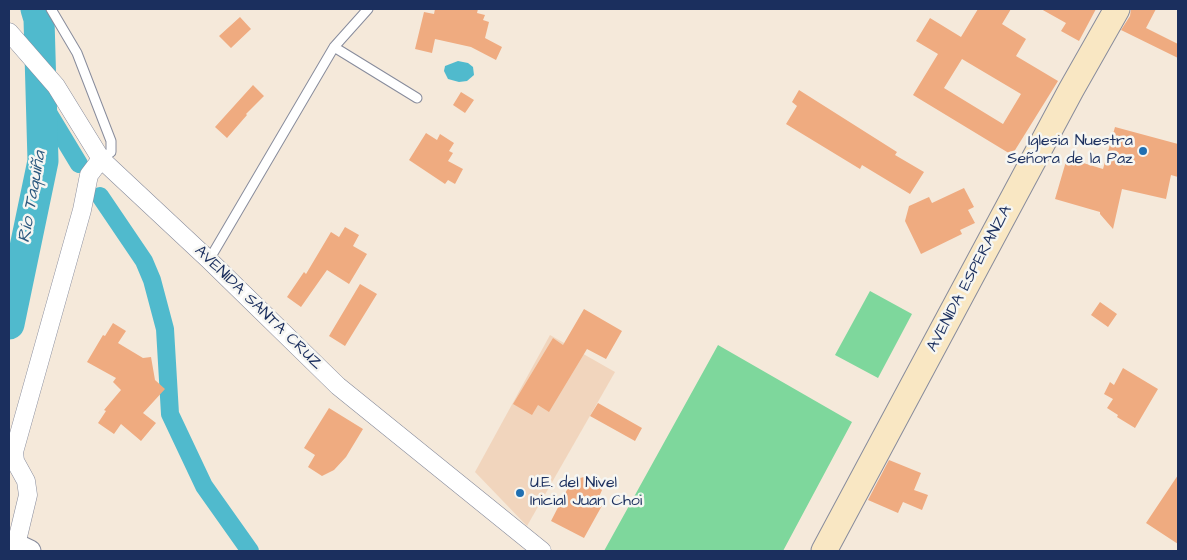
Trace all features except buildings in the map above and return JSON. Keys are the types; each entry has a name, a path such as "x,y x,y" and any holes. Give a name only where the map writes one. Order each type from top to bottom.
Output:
{"main road":[{"name":"AVENIDA ESPERANZA","path":"824,551 1066,99 1117,9"}],"street":[{"name":"AVENIDA SANTA CRUZ","path":"9,32 56,86 101,160 338,386 542,551"},
{"path":"18,546 28,494 26,480 15,461 14,452 79,219 89,175 101,160"}],"lane":[{"path":"51,9 77,54 111,141 111,152 101,160"},
{"path":"208,260 334,46 368,9"},
{"path":"334,46 417,98"}],"shaded area":[{"path":"550,335 615,372 527,526 475,472"}],"green space":[{"path":"870,291 912,314 878,378 835,355"},
{"path":"718,345 852,422 783,551 604,551"}],"water":[{"path":"458,61 468,63 473,67 474,75 467,81 459,82 448,79 444,71 445,66"}],"waterway":[{"name":"Río Taquiña","path":"9,324 43,161 39,19 36,9"},
{"path":"41,101 79,164"},
{"path":"100,196 144,261 152,280 165,329 170,414 204,486 250,551"}],"place":[{"name":"Iglesia Nuestra Señora de la Paz","path":"1143,151"},
{"name":"U.E. del Nivel Inicial Juan Choi","path":"520,493"}]}
